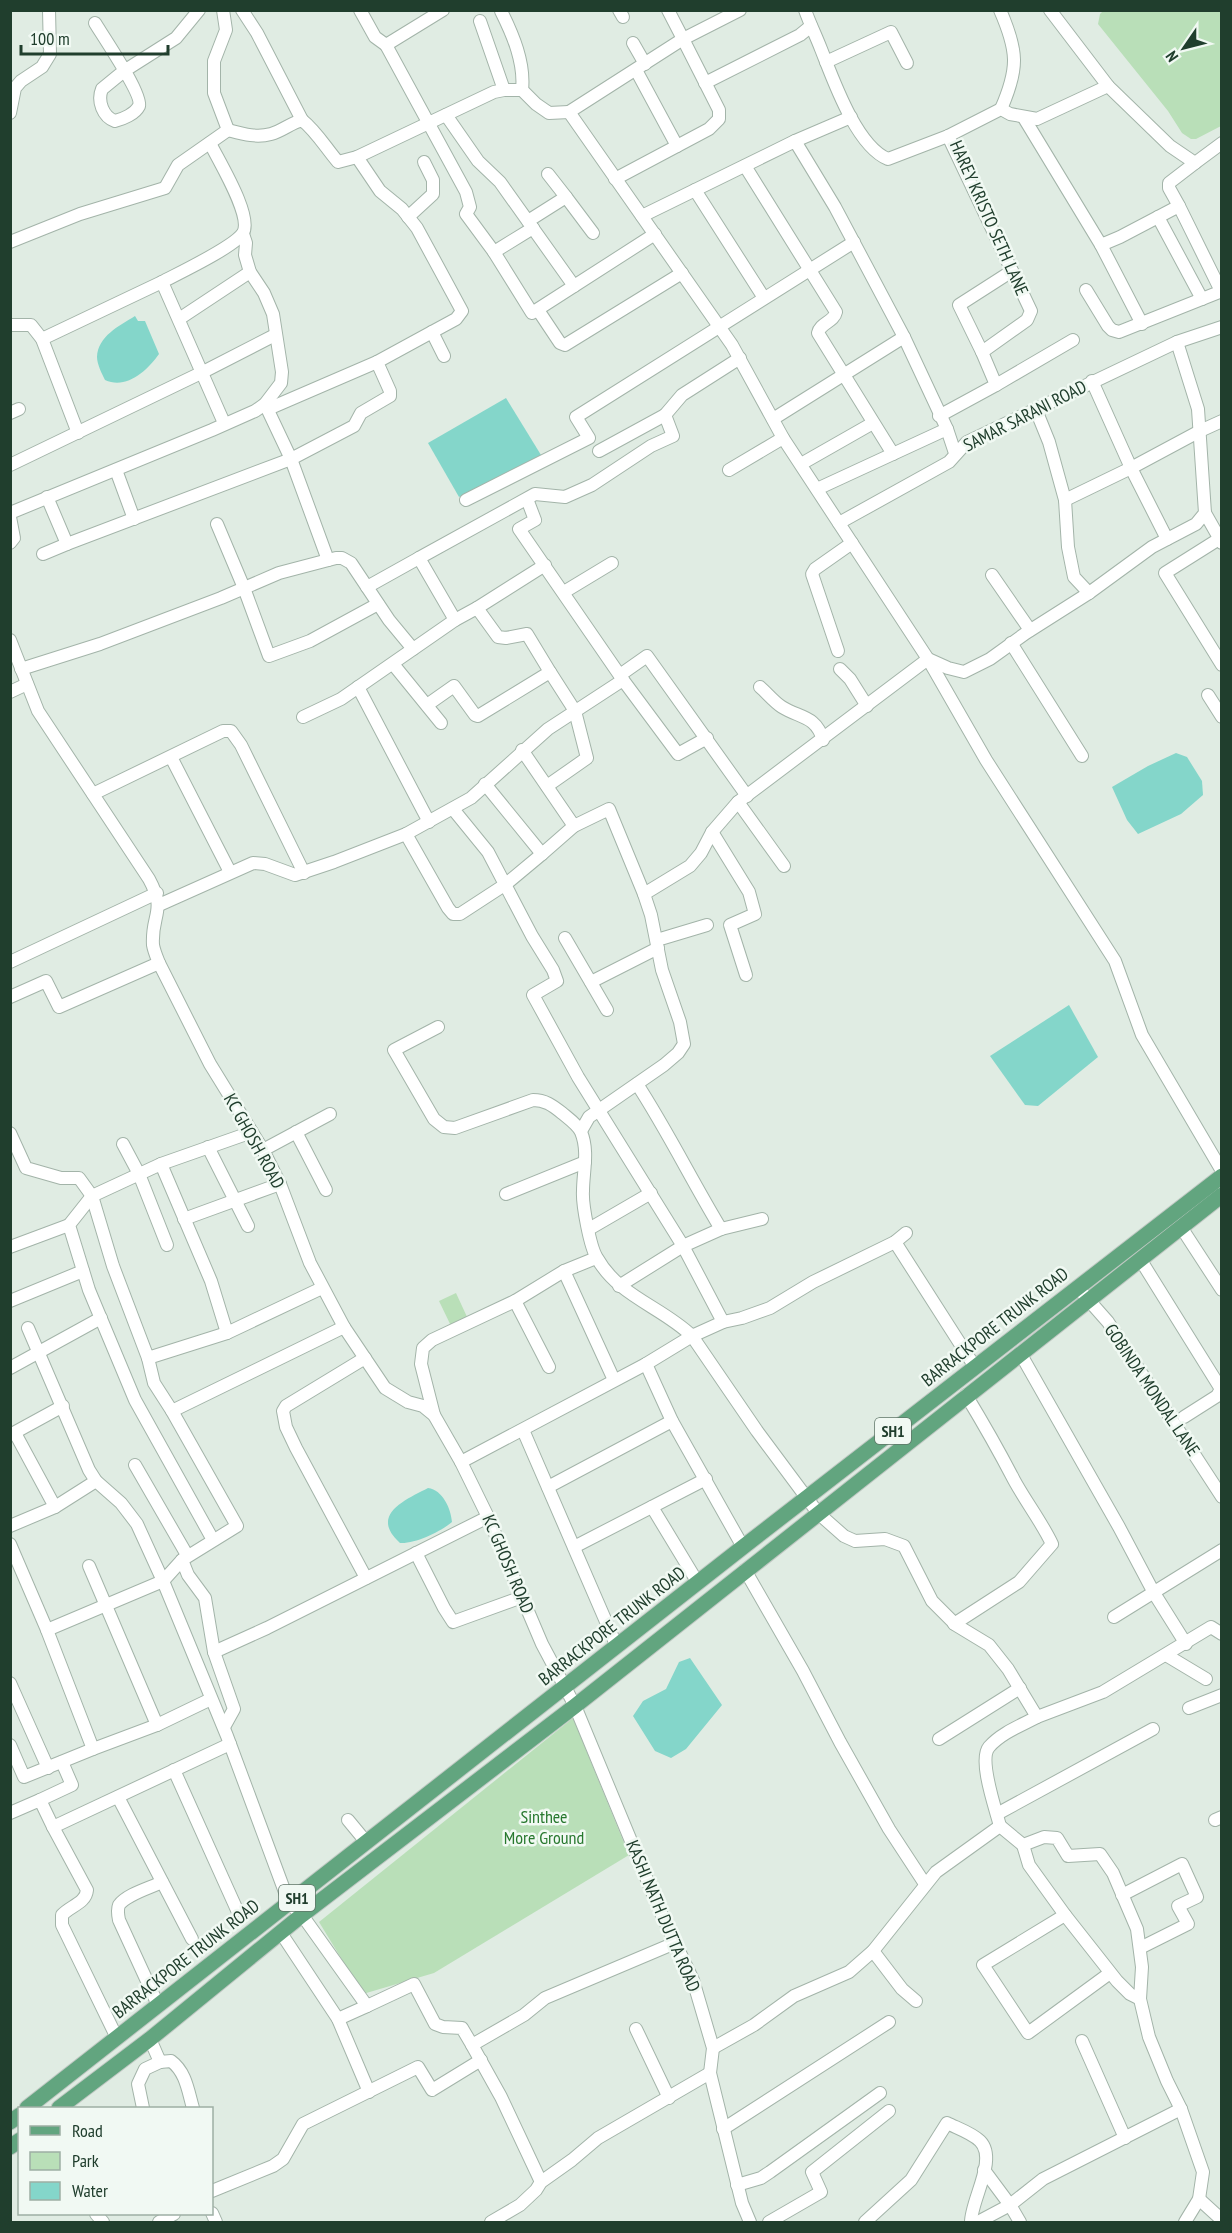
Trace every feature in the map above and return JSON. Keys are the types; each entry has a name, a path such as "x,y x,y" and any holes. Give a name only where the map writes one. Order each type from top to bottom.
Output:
{"main road":[{"name":"BARRACKPORE TRUNK ROAD","path":"62,2107 150,2039 302,1915 575,1706 1020,1353 1083,1294 1221,1176"},
{"name":"BARRACKPORE TRUNK ROAD","path":"30,2107 975,1367 1083,1294 1140,1259 1221,1195"}],"street":[{"path":"10,113 15,88 21,81 42,67 50,54 49,10"},
{"path":"95,23 124,71 176,38 199,10"},
{"path":"223,10 226,30 214,61 214,93 228,130"},
{"path":"242,10 257,33 302,120 313,128 320,141 338,162 357,157 494,92 522,90 549,113 569,112 683,39 740,10"},
{"path":"360,10 375,37 386,45 429,123 469,200 470,207 466,214 494,252 532,313 655,234"},
{"path":"386,45 443,10"},
{"path":"615,179 709,129 719,119 719,110 668,10"},
{"path":"805,10 834,85 851,117 873,149 888,159 948,136"},
{"path":"1000,10 1015,52 1012,85 1001,110 1024,118 1037,119 1108,86"},
{"path":"1050,10 1108,86 1170,146 1195,163"},
{"path":"501,11 512,32 519,58 524,79 522,90"},
{"path":"480,21 504,90"},
{"path":"705,83 800,35 812,26"},
{"path":"826,62 891,32 907,63"},
{"path":"633,43 640,67 677,146"},
{"name":"HAREY KRISTO SETH LANE","path":"982,352 1027,320 1031,311 948,136 1001,110"},
{"path":"569,112 740,358 783,438 928,658 986,760 1115,961 1142,1035 1181,1098 1221,1171"},
{"path":"446,115 478,161 500,182 574,286"},
{"path":"642,216 795,141 851,117"},
{"path":"1024,118 1101,244 1142,324"},
{"path":"228,130 251,136 272,134 291,123 302,120"},
{"path":"10,242 80,214 165,188 178,165 228,130"},
{"path":"795,141 854,242 904,337 956,453"},
{"path":"210,143 242,207 245,223 243,234 246,243 245,255 250,272 264,293 273,314 282,372 281,383 267,406"},
{"path":"1086,290 1112,330 1119,332 1221,291 1168,188 1169,183 1221,143"},
{"path":"10,543 14,538 10,515 47,497 212,430 224,423 377,362 456,319 462,311 417,228 380,191 357,157"},
{"path":"408,217 433,194 433,180 424,162"},
{"path":"745,166 836,312 834,318 820,327 818,333 893,454"},
{"path":"548,174 593,233"},
{"path":"695,190 765,298"},
{"path":"494,252 566,197"},
{"path":"1101,244 1179,206"},
{"path":"1158,217 1203,299"},
{"path":"42,339 162,282 223,249 243,234"},
{"path":"466,500 588,438 576,417 854,242"},
{"path":"996,385 959,306 1012,271"},
{"path":"179,319 250,272"},
{"path":"538,310 560,343 565,345 682,273"},
{"path":"162,282 224,423"},
{"path":"10,325 31,324 42,339 78,433"},
{"name":"SAMAR SARANI ROAD","path":"840,523 949,462 967,442 1177,342 1221,327"},
{"path":"432,332 444,356"},
{"path":"10,465 275,335"},
{"path":"773,419 904,337"},
{"path":"939,416 1073,340"},
{"path":"1177,342 1198,409 1204,513 1220,541 1165,573 1221,665"},
{"path":"599,451 665,415 682,395 740,358"},
{"path":"43,554 291,459 350,429 354,426 360,413 390,396 377,362"},
{"path":"1092,381 1131,468 1167,539"},
{"path":"267,406 291,459 328,560"},
{"path":"1036,410 1049,442 1065,500 1068,548 1074,577 1089,593"},
{"path":"367,587 535,494 565,497 592,485 651,446 673,436 665,415"},
{"path":"1065,500 1221,421"},
{"path":"801,464 873,423"},
{"path":"817,489 947,429"},
{"path":"729,470 783,438"},
{"path":"116,470 134,519"},
{"path":"47,497 67,544"},
{"path":"527,499 535,520 519,529 678,754 707,738"},
{"path":"928,658 948,668 964,672 990,659 1030,630 1089,593 1152,547 1196,524 1204,513"},
{"path":"217,524 269,656 310,641 378,603"},
{"path":"838,651 812,574 815,569 852,543"},
{"path":"21,669 100,644 279,573 342,558 348,560 413,649"},
{"path":"419,558 456,620"},
{"path":"564,592 612,564"},
{"path":"303,717 341,699 456,620 545,565"},
{"path":"992,575 1030,630"},
{"path":"477,608 498,637 506,638 527,634 575,711 587,759 547,786"},
{"path":"10,640 38,711 158,899"},
{"path":"1011,643 1082,756"},
{"path":"10,962 158,899 253,862 295,875 406,834 471,798 548,729 622,677 647,656 707,738 784,866"},
{"path":"644,894 690,866 701,853 712,831 742,799 823,740 928,658"},
{"path":"393,664 441,723"},
{"path":"840,669 850,679 867,706"},
{"path":"427,705 454,686 478,716 550,672"},
{"path":"10,692 27,684"},
{"path":"358,687 429,822"},
{"path":"760,687 782,708 807,718 821,732 823,740"},
{"path":"1208,695 1221,717"},
{"path":"93,794 223,731 234,734 304,873"},
{"path":"522,750 574,825"},
{"path":"171,757 230,872"},
{"path":"485,784 542,854"},
{"path":"453,809 488,852 532,936 553,970 557,981 533,995 578,1077 683,1246 723,1322"},
{"path":"406,834 447,908 453,914 460,914 506,884 574,825 609,809 651,915 662,970 680,1022 684,1044 678,1053 589,1117 581,1131"},
{"path":"712,831 749,892 755,914 730,925 746,975"},
{"name":"KC GHOSH ROAD","path":"158,899 153,946 159,963 210,1064 263,1150 280,1184 322,1288 344,1327 385,1388 408,1402 423,1406 434,1415 461,1462 488,1517 542,1644 566,1687"},
{"path":"591,982 657,944 707,925"},
{"path":"565,938 607,1010"},
{"path":"10,997 46,981 59,1007 159,963"},
{"path":"438,1028 394,1050 438,1124 455,1128 529,1101 538,1100 550,1104 581,1131 586,1152 582,1201 596,1258 619,1286 639,1300 655,1307 692,1336 818,1513 844,1536 855,1541 885,1539 904,1546 932,1601 954,1624 989,1645 1020,1688 1037,1717"},
{"path":"637,1083 721,1229"},
{"path":"263,1150 330,1114"},
{"path":"10,1247 69,1225 92,1196 161,1164 252,1132"},
{"path":"296,1132 326,1190"},
{"path":"10,1133 26,1168 61,1178 79,1178 92,1196 113,1266 148,1358 154,1383 237,1526 184,1557 163,1581 47,1630"},
{"path":"123,1144 139,1174 167,1245"},
{"path":"208,1148 248,1226"},
{"path":"506,1194 585,1162"},
{"path":"161,1164 211,1281 227,1333"},
{"path":"184,1219 280,1184"},
{"path":"589,1229 651,1193"},
{"path":"619,1286 683,1246 721,1229 762,1220"},
{"path":"69,1225 83,1271 135,1400 213,1540"},
{"path":"1180,1227 1221,1290"},
{"path":"461,1462 646,1364 692,1336 723,1322 770,1308 813,1282 895,1242 906,1233"},
{"path":"895,1242 975,1367"},
{"path":"434,1415 422,1364 423,1348 432,1340 514,1301 564,1271 596,1258"},
{"path":"1140,1259 1221,1389 1217,1396 1184,1417"},
{"path":"10,1301 83,1271"},
{"path":"564,1271 614,1380"},
{"path":"148,1358 227,1333 322,1288"},
{"name":"GOBINDA MONDAL LANE","path":"1083,1294 1108,1322 1221,1497"},
{"path":"514,1301 549,1367"},
{"path":"10,1368 101,1318"},
{"path":"172,1411 344,1327"},
{"path":"28,1328 89,1470 96,1481 121,1503 137,1524 163,1581 224,1726 289,1903 302,1915 367,2006"},
{"path":"1020,1353 1154,1593 1186,1644"},
{"path":"365,1358 286,1406 283,1411 286,1427 296,1448 366,1578"},
{"path":"646,1364 672,1421 743,1547"},
{"path":"954,1624 1019,1582 1052,1544 966,1395"},
{"path":"56,1507 13,1434 63,1406"},
{"path":"548,1487 672,1421"},
{"path":"523,1430 617,1647"},
{"path":"135,1465 184,1557 188,1575 205,1598 214,1652 234,1709 224,1726"},
{"path":"574,1547 706,1479"},
{"path":"10,1526 56,1507 96,1481"},
{"path":"652,1507 698,1583"},
{"path":"214,1652 267,1628 488,1517"},
{"path":"10,1544 47,1630 93,1749"},
{"path":"1114,1617 1221,1550"},
{"path":"416,1553 453,1622 522,1597"},
{"path":"88,1566 157,1725"},
{"path":"745,1570 803,1671 840,1742 925,1884"},
{"path":"1140,1999 1130,1994 1110,1973 1029,1865 1023,1845 999,1820 988,1781 987,1749 1001,1737 1037,1717 1103,1692 1211,1627 1221,1632"},
{"path":"1166,1655 1206,1679"},
{"path":"10,1683 48,1768"},
{"name":"KASHI NATH DUTTA ROAD","path":"566,1687 660,1911 693,1980 713,2048 710,2073 723,2129 737,2185 750,2223"},
{"path":"939,1739 1020,1688"},
{"path":"1189,1708 1221,1695"},
{"path":"10,1745 24,1777 157,1725 211,1699"},
{"path":"713,2048 754,2025 794,1996 849,1972 873,1951 936,1872 999,1820 1153,1729"},
{"path":"53,1827 230,1744"},
{"path":"10,1813 72,1785 62,1762"},
{"path":"174,1770 237,1910"},
{"path":"118,1797 192,1939"},
{"path":"40,1800 87,1890 87,1895 82,1901 62,1915 63,1925 117,2038"},
{"path":"348,1820 367,1843"},
{"path":"1023,1845 1044,1838 1057,1838 1068,1856 1100,1854 1113,1873 1137,1929 1142,1967 1140,1999 1149,2037 1181,2109 1203,2172 1199,2199 1185,2223"},
{"path":"1122,1895 1182,1864 1197,1897 1178,1906 1188,1924 1140,1948"},
{"path":"158,2005 117,1911 118,1906 130,1897 162,1882"},
{"path":"1065,1915 984,1965 1028,2032 1110,1973"},
{"path":"281,1933 338,2019 369,2092"},
{"path":"472,2045 524,2015 545,1998 675,1943"},
{"path":"873,1951 902,1989 916,2001"},
{"path":"338,2019 414,1984 435,2024 462,2028 501,2097 541,2181"},
{"path":"723,2129 889,2022"},
{"path":"636,2029 669,2098"},
{"path":"150,2039 160,2062"},
{"path":"1082,2041 1125,2138"},
{"path":"213,2187 273,2166 283,2159 303,2124 418,2067 432,2090 481,2060"},
{"path":"143,2107 138,2084 145,2069 160,2062 171,2061 178,2067 184,2079 192,2107"},
{"path":"492,2222 520,2205 536,2190 541,2181 572,2160 598,2138 710,2073"},
{"path":"737,2185 764,2176 880,2093"},
{"path":"978,2223 1010,2205 1043,2180 1181,2109"},
{"path":"769,2223 821,2192 812,2172 889,2111"},
{"path":"865,2223 911,2180 947,2123 979,2140 986,2150 984,2170 972,2223"},
{"path":"984,2170 1010,2205 1020,2223"},
{"path":"1199,2199 1221,2220"},
{"path":"159,2223 172,2215"}],"green space":[{"path":"1104,10 1221,11 1221,126 1196,139 1191,139 1182,133 1168,111 1098,24 1100,14"},
{"path":"456,1293 468,1319 452,1328 439,1301"},
{"name":"Sinthee More Ground","path":"573,1718 629,1855 434,1973 363,1994 319,1922"}],"water":[{"path":"135,316 138,321 145,321 159,354 148,367 128,381 121,383 105,380 97,360 101,343 110,332"},
{"path":"506,398 541,455 459,497 428,443"},
{"path":"1176,753 1187,757 1202,781 1203,795 1181,814 1138,834 1127,820 1112,787"},
{"path":"1069,1005 1098,1057 1038,1106 1025,1105 990,1056"},
{"path":"428,1488 442,1496 450,1511 452,1522 427,1537 413,1542 400,1543 391,1533 388,1524 389,1516 401,1503"},
{"path":"690,1658 722,1705 686,1749 671,1758 655,1751 633,1716 643,1701 666,1689 679,1662"}]}
